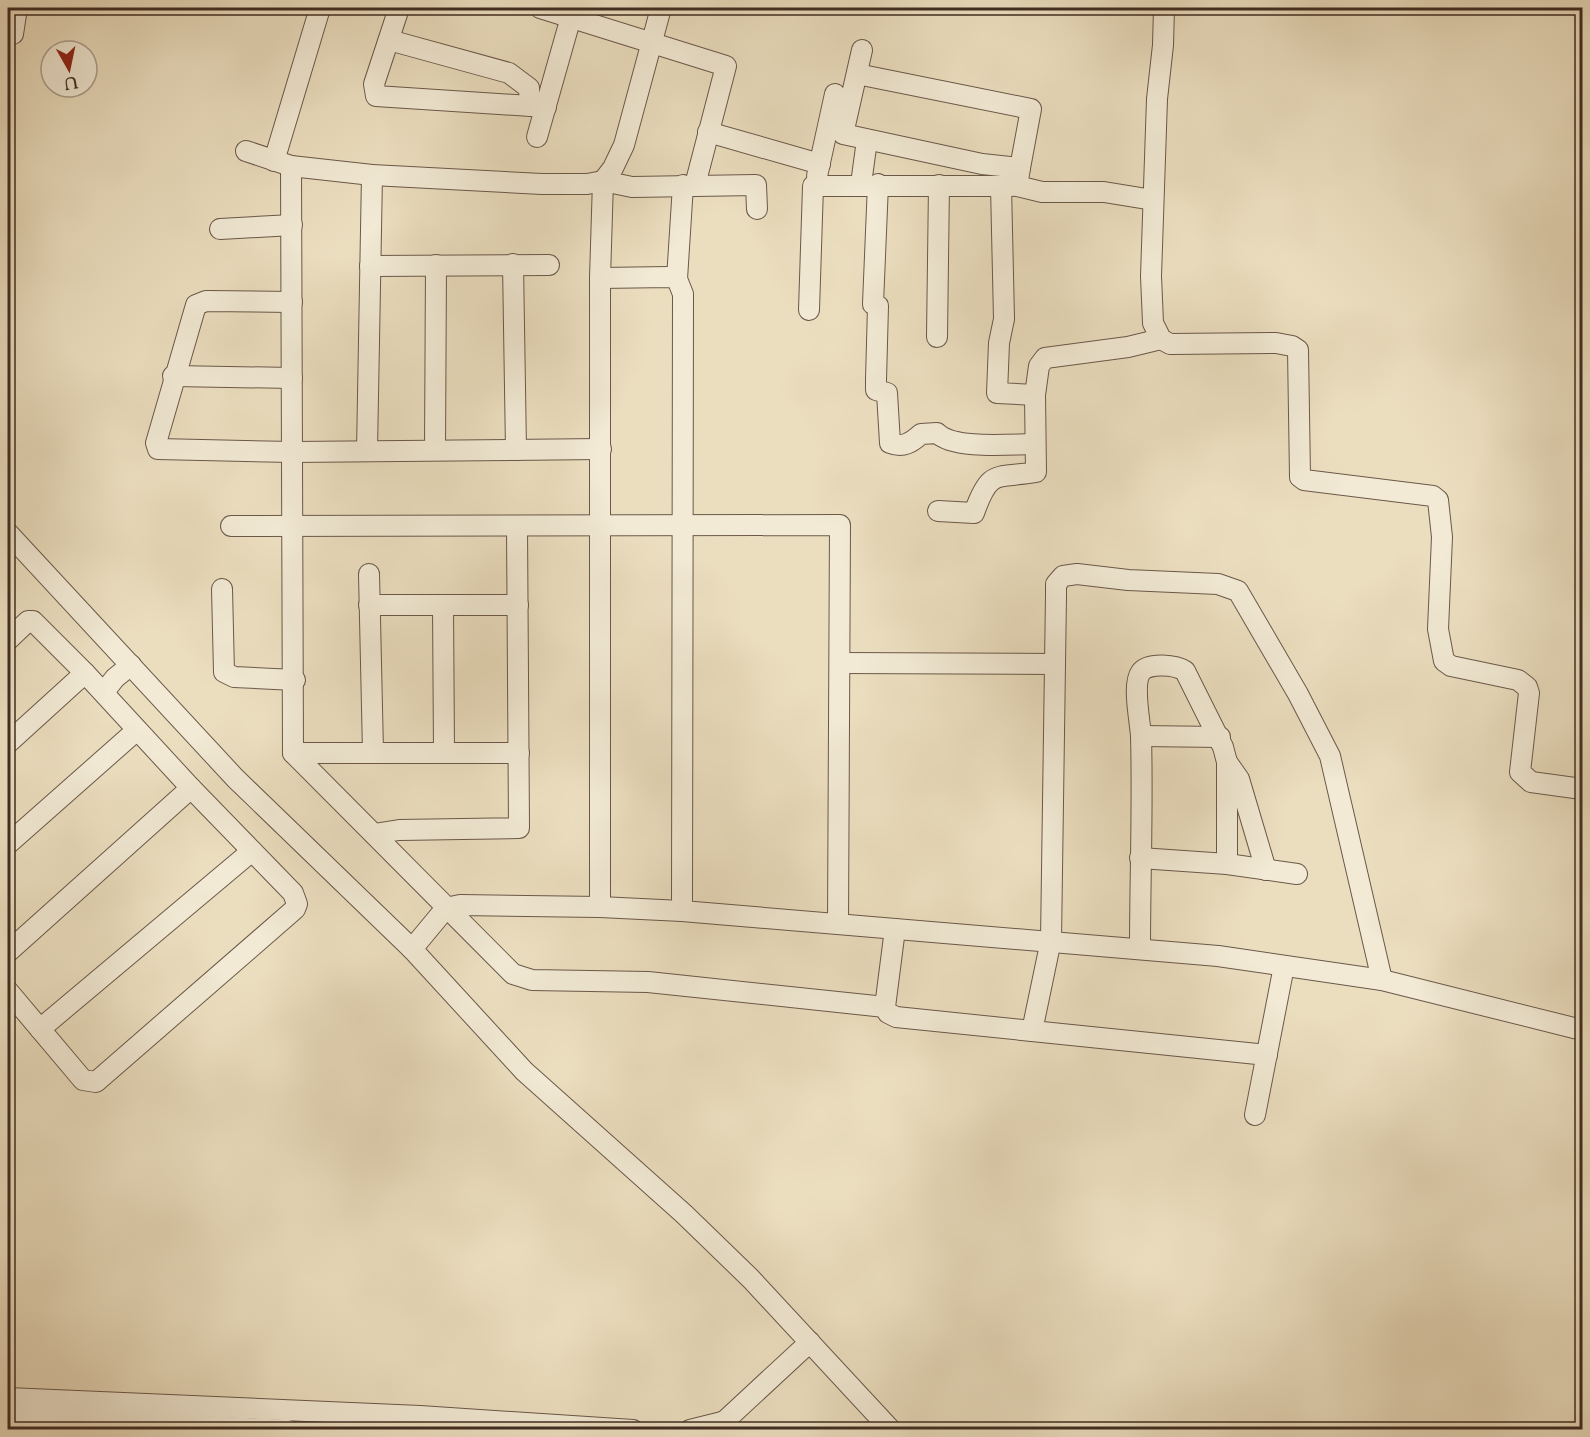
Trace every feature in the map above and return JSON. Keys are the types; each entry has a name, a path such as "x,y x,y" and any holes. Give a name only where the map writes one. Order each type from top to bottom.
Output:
{"street":[{"path":"13,34 17,8"},
{"path":"320,8 283,164 292,225 295,680 293,753 326,789 513,974 521,977 648,982 885,1007"},
{"path":"399,8 374,84 376,96 538,106"},
{"path":"540,8 652,41 726,66 708,132 689,185 677,279 682,294 682,911"},
{"path":"600,907 600,278 603,181 613,168 624,145 661,8"},
{"path":"1164,8 1153,200 1153,323 1161,339 1170,344 1276,343 1292,345 1298,350 1300,477 1304,480 1433,496 1438,500 1442,537 1438,629 1444,661 1451,666 1518,680 1527,687 1520,772 1531,782 1582,789"},
{"path":"537,137 538,106 571,17"},
{"path":"389,40 509,73 529,88 538,106"},
{"path":"862,50 843,134 982,164 1042,192 1104,192 1153,200"},
{"path":"857,74 1031,109 1013,180 997,393 1035,394"},
{"path":"708,132 819,171 835,94"},
{"path":"867,140 873,304 878,306 876,390 887,393 890,443 904,445 911,443 921,434 937,434 943,439 988,445 1035,444"},
{"path":"246,151 283,164 372,175 542,184 587,184 603,181 633,187 756,185 757,208"},
{"path":"367,451 372,175"},
{"path":"808,310 813,186 939,185 1013,180"},
{"path":"937,337 939,185"},
{"path":"220,229 292,225"},
{"path":"513,264 516,450"},
{"path":"435,450 436,265"},
{"path":"370,266 549,265"},
{"path":"600,278 677,279"},
{"path":"292,302 215,301 196,305 173,376 156,443 158,449 294,452 601,449"},
{"path":"938,511 974,513 988,482 1000,475 1036,472 1035,394 1039,366 1045,358 1128,347 1161,339"},
{"path":"173,376 292,378"},
{"path":"231,526 840,525 838,923"},
{"path":"374,834 399,830 519,828 517,527"},
{"path":"8,533 119,676 235,778 412,949 524,1071 684,1214 810,1342 891,1430"},
{"path":"369,574 373,752"},
{"path":"1032,1031 1051,940 1056,584 1063,576 1077,574 1128,580 1218,584 1238,591 1303,703 1330,756 1382,980"},
{"path":"222,589 224,672 234,677 295,680"},
{"path":"369,606 518,605"},
{"path":"443,606 444,752"},
{"path":"8,640 28,621 33,621 85,673 119,676"},
{"path":"840,663 1055,664"},
{"path":"1140,948 1141,736 1138,678 1146,668 1166,666 1179,667 1185,671 1220,737 1227,762 1227,864"},
{"path":"8,743 85,673"},
{"path":"8,991 83,1080 96,1082 295,909 297,899 293,893 137,730 119,676"},
{"path":"8,844 137,730"},
{"path":"1141,736 1220,737"},
{"path":"293,753 519,753"},
{"path":"1227,762 1239,779 1266,870"},
{"path":"8,952 191,788"},
{"path":"40,1029 252,851"},
{"path":"1140,858 1227,864 1297,874"},
{"path":"412,949 446,908 460,905 682,911 1051,940 1218,956 1382,980 1582,1030"},
{"path":"895,929 885,1007 888,1013 896,1017 1267,1055"},
{"path":"1255,1115 1284,966"},
{"path":"690,1430 719,1426 810,1342"},
{"path":"8,1398 92,1417 160,1426 223,1420 288,1430"},
{"path":"19,1421 92,1417 355,1421 633,1430"}]}
